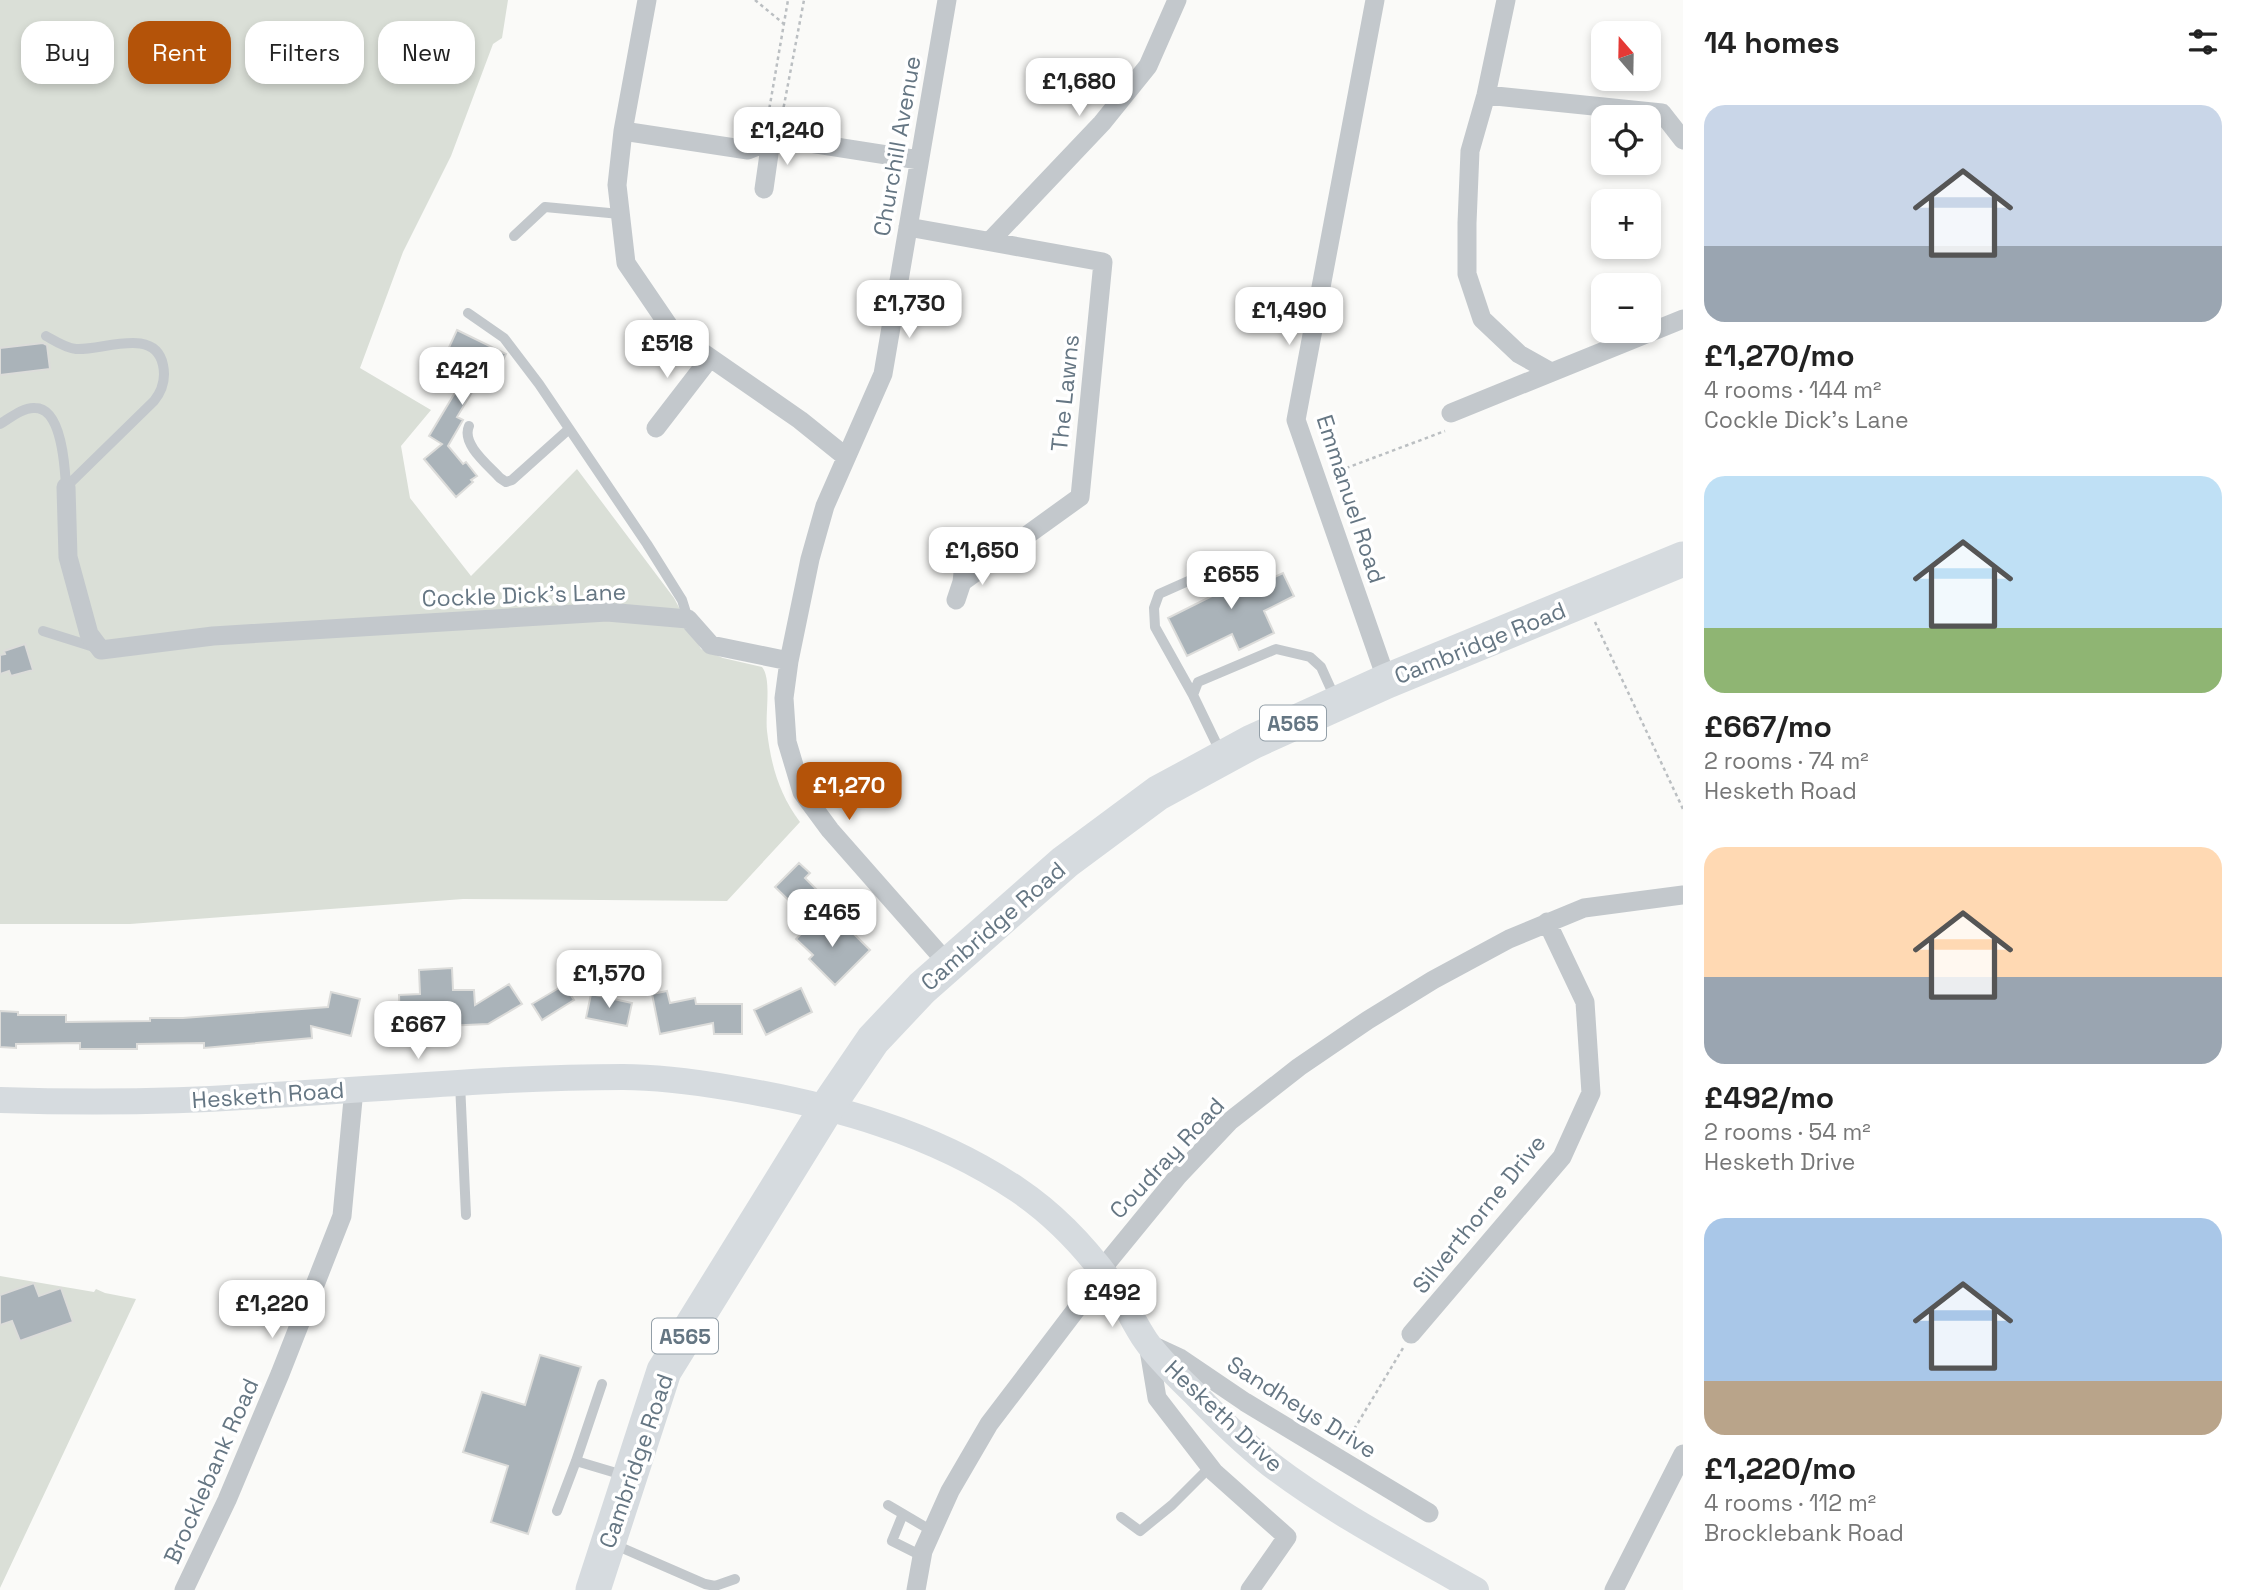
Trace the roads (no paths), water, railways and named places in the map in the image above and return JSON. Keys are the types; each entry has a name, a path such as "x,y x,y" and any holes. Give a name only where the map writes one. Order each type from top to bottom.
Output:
{"highway":[{"name":"Cambridge Road","path":"593,1590 664,1371 828,1106 873,1040 922,988 1065,862 1158,793 1252,742 1387,681 1683,559"}],"street":[{"path":"647,0 622,131 617,186 626,264 673,332 800,420 846,457"},
{"name":"Churchill Avenue","path":"789,661 813,545 825,506 883,374 947,0"},
{"path":"908,227 990,241 1102,123 1147,66 1177,0"},
{"name":"Emmanuel Road","path":"1375,0 1296,419 1387,681"},
{"path":"1507,0 1471,151 1466,223 1467,274 1482,319 1519,354 1551,372"},
{"path":"1486,95 1662,113 1683,140"},
{"path":"622,131 748,150 771,140 919,160"},
{"path":"764,189 771,140"},
{"name":"The Lawns","path":"961,582 1080,497 1103,262 990,241"},
{"path":"1451,413 1683,319"},
{"path":"656,428 710,358"},
{"path":"66,487 68,557 89,634 101,650"},
{"name":"Cockle Dick's Lane","path":"101,650 213,636 607,612 688,619"},
{"path":"688,619 710,645 789,661 784,698 787,742 802,792 830,830 948,964"},
{"name":"Coudray Road","path":"916,1590 922,1556 932,1531 950,1491 989,1424 1073,1314 1101,1270 1178,1176 1240,1114 1299,1068 1379,1013 1509,939 1584,908 1683,895"},
{"name":"Silverthorne Drive","path":"1411,1334 1562,1157 1591,1093 1585,1002 1547,922"},
{"name":"Hesketh Road","path":"0,1100 150,1102 460,1082 626,1077 683,1080 828,1106"},
{"name":"Brocklebank Road","path":"184,1590 227,1500 342,1216 354,1089"},
{"name":"Hesketh Drive","path":"828,1106 880,1122 941,1147 985,1169 1020,1191 1076,1238 1118,1292 1148,1343 1199,1399 1268,1462 1341,1513 1470,1587"},
{"path":"1148,1343 1157,1398 1210,1467 1287,1537 1250,1590"},
{"name":"Sandheys Drive","path":"1148,1343 1180,1358 1336,1459 1429,1513"},
{"path":"1614,1590 1683,1454"}],"lane":[{"path":"514,236 545,207 620,214"},
{"path":"468,313 504,338 661,566 682,600 688,619"},
{"path":"46,336 77,349 143,344 155,350 164,367 163,384 154,401 66,487"},
{"path":"0,424 34,407 50,415 62,447 66,487"},
{"path":"469,426 466,431 468,442 506,482 512,480 569,429"},
{"path":"1195,578 1159,594 1154,608 1155,627 1193,695 1223,758"},
{"path":"43,631 101,650"},
{"path":"1193,695 1198,682 1276,649 1310,657 1321,667 1337,704"},
{"path":"460,1082 466,1216"},
{"path":"557,1511 602,1384"},
{"path":"576,1461 630,1477"},
{"path":"1121,1517 1140,1531 1172,1505 1210,1467"},
{"path":"888,1505 932,1531"},
{"path":"903,1514 892,1541 922,1556"},
{"path":"609,1542 705,1584 715,1586 735,1579"}]}
